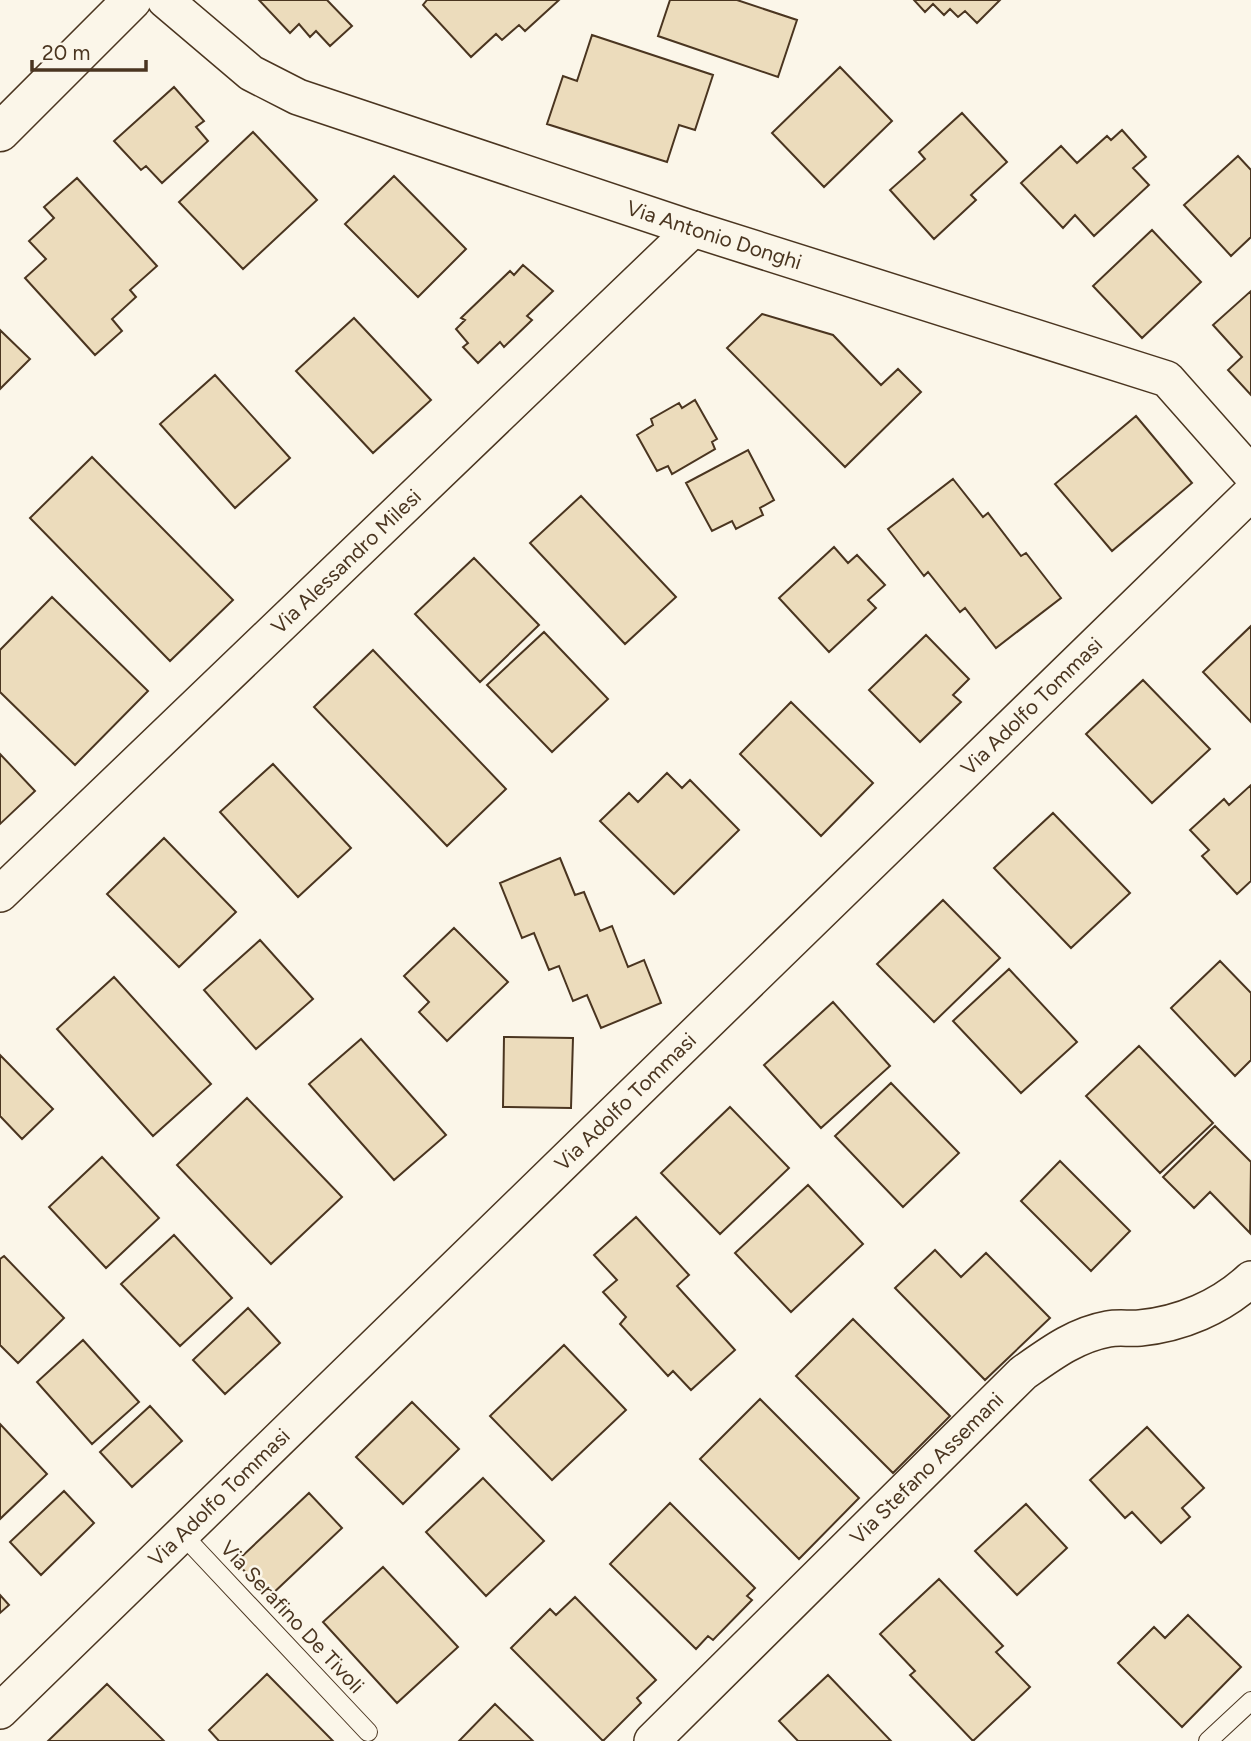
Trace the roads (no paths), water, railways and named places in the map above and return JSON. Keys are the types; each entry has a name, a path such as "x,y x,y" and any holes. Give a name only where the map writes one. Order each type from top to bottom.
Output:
{"street":[{"path":"0,132 132,0"},
{"name":"Via Antonio Donghi","path":"165,0 251,73 298,97 693,229 1167,379 1251,474"},
{"name":"Via Alessandro Milesi","path":"0,894 693,229"},
{"name":"Via Adolfo Tommasi","path":"0,1711 1251,493"},
{"name":"Via Stefano Assemani","path":"652,1741 1023,1373 1065,1343 1108,1329 1143,1328 1189,1318 1234,1295 1251,1279"}],"lane":[{"name":"Via Serafino De Tivoli","path":"182,1534 368,1732"},
{"path":"1208,1741 1251,1701"}]}
